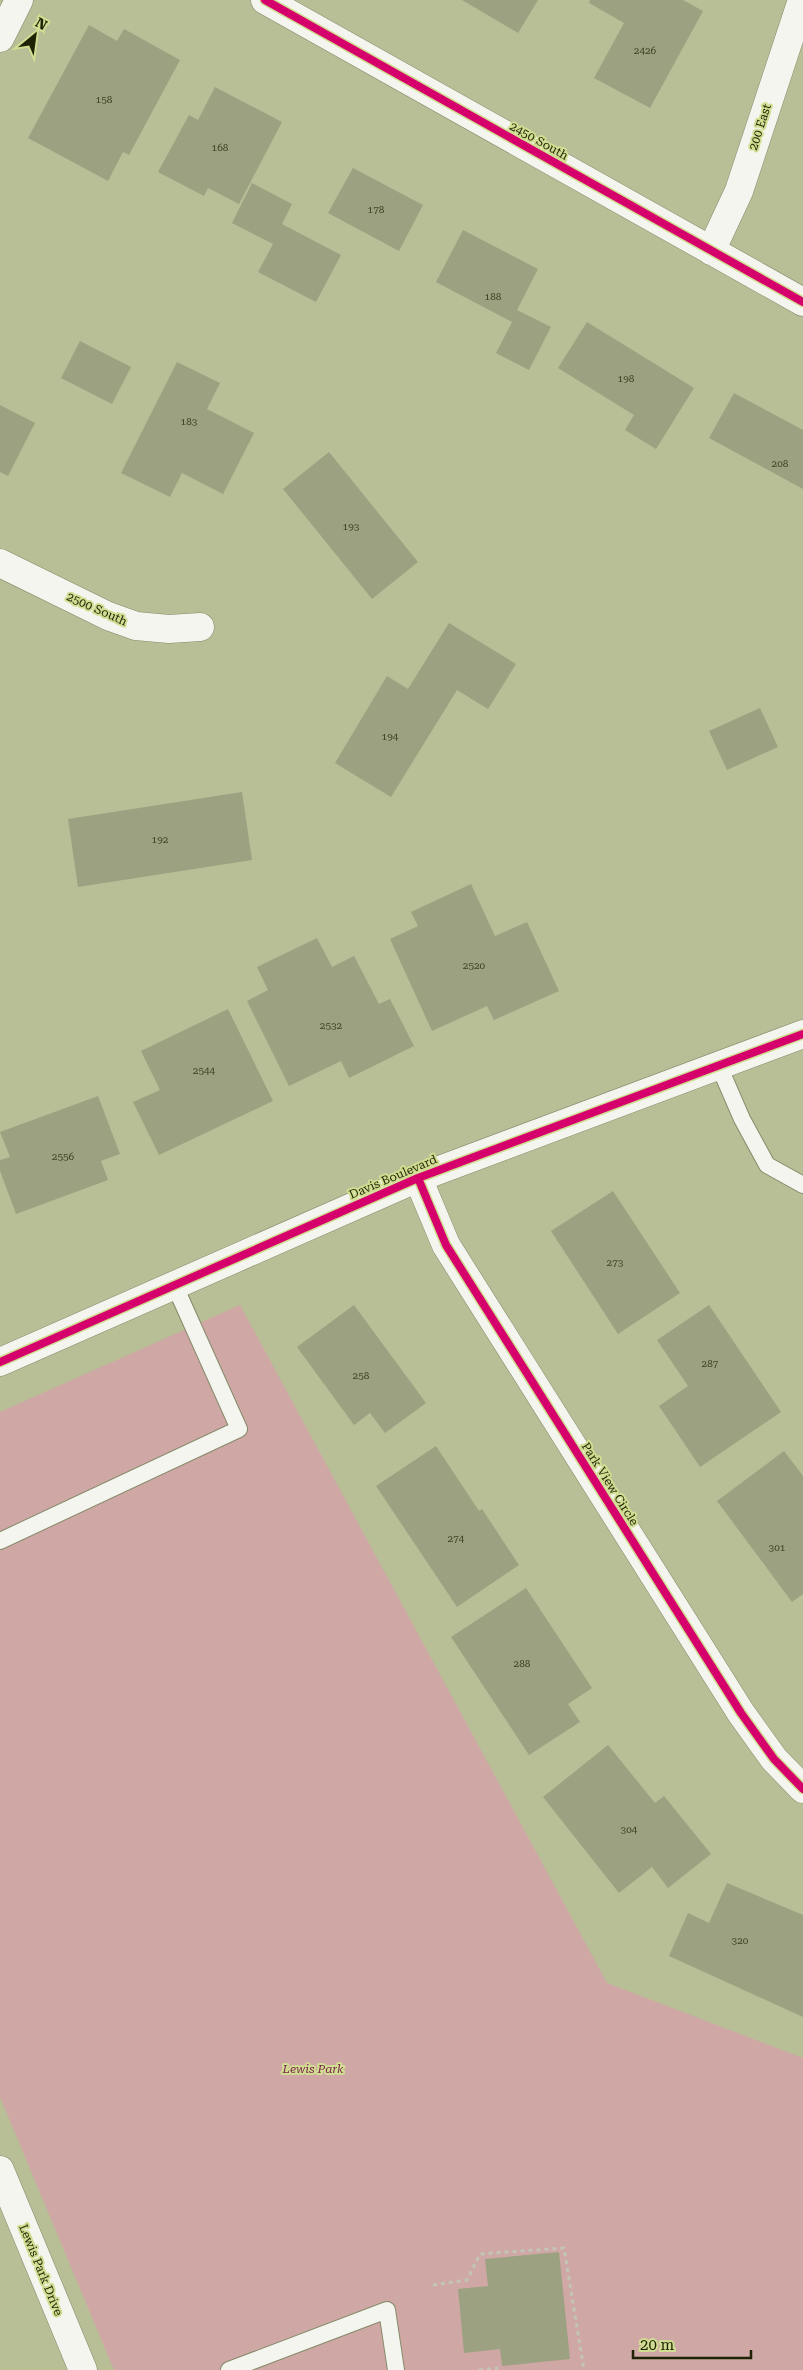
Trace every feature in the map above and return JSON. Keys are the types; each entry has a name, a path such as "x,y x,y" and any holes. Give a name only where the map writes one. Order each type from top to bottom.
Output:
{"street":[{"path":"0,38 19,0"},
{"name":"2450 South","path":"264,0 803,302"},
{"name":"200 East","path":"710,251 739,191 802,0"},
{"name":"2500 South","path":"0,563 108,616 136,626 168,630 200,627"},
{"name":"Davis Boulevard","path":"0,1362 418,1178 803,1034"},
{"name":"Park View Circle","path":"418,1178 446,1245 742,1713 774,1759 803,1789"},
{"name":"Lewis Park Drive","path":"0,2170 83,2370"}],"lane":[{"path":"719,1066 742,1119 767,1165 803,1185"},
{"path":"0,1541 239,1429 174,1284"},
{"path":"228,2370 387,2310 396,2370"}],"path":[{"path":"433,2285 467,2280 480,2254 564,2248 584,2370"},
{"path":"479,2370 497,2368 497,2370"}],"green space":[{"name":"Lewis Park","path":"240,1305 607,1983 803,2058 803,2370 114,2370 0,2097 0,1412"}],"building":[{"path":"462,0 538,0 518,33"},
{"path":"590,0 683,0 703,11 650,108 594,78 624,23 589,3"},
{"path":"89,25 117,41 124,29 180,60 129,155 123,152 108,181 28,138"},
{"path":"215,87 282,122 239,204 208,188 204,196 158,172 189,115 198,120"},
{"path":"353,168 423,205 399,251 328,213"},
{"path":"252,183 292,204 282,224 341,255 316,302 258,272 273,244 232,223"},
{"path":"463,230 538,269 517,310 551,327 529,370 496,353 512,322 436,282"},
{"path":"587,322 694,388 656,449 625,430 634,415 558,368"},
{"path":"80,341 131,367 112,404 61,378"},
{"path":"177,362 220,383 207,409 254,433 223,494 182,473 170,497 121,473"},
{"path":"734,393 803,430 803,489 709,438"},
{"path":"0,405 35,423 8,476 0,472"},
{"path":"329,452 418,562 372,599 283,489"},
{"path":"449,623 516,664 488,709 457,690 391,797 335,763 387,676 408,689"},
{"path":"760,708 778,747 727,770 709,731"},
{"path":"242,792 252,860 78,887 68,819"},
{"path":"471,884 495,936 527,922 559,991 494,1020 487,1006 432,1031 390,939 418,926 411,912"},
{"path":"317,938 332,967 354,956 379,1004 390,999 414,1046 349,1078 341,1061 289,1086 247,1001 268,990 257,967"},
{"path":"228,1009 273,1101 159,1155 133,1102 160,1090 141,1051"},
{"path":"98,1096 120,1154 101,1161 108,1180 16,1214 0,1171 0,1160 10,1157 0,1132"},
{"path":"613,1191 680,1293 618,1334 551,1231"},
{"path":"354,1305 426,1403 385,1433 370,1413 354,1425 297,1347"},
{"path":"709,1305 781,1412 700,1467 659,1406 688,1386 657,1340"},
{"path":"436,1446 479,1511 482,1509 519,1565 457,1607 376,1486"},
{"path":"784,1451 803,1476 803,1594 792,1602 717,1501"},
{"path":"526,1588 592,1688 568,1704 580,1722 529,1755 451,1637"},
{"path":"608,1745 655,1803 664,1796 711,1854 668,1888 652,1867 619,1893 543,1797"},
{"path":"727,1883 803,1915 803,2017 669,1956 688,1913 709,1923"},
{"path":"559,2252 570,2359 502,2366 500,2349 464,2353 458,2289 488,2286 485,2259"}],"cycle path":[{"path":"265,0 803,302"},
{"path":"0,1362 418,1178 803,1034"},
{"path":"418,1178 446,1245 741,1713 774,1759 803,1789"}]}
